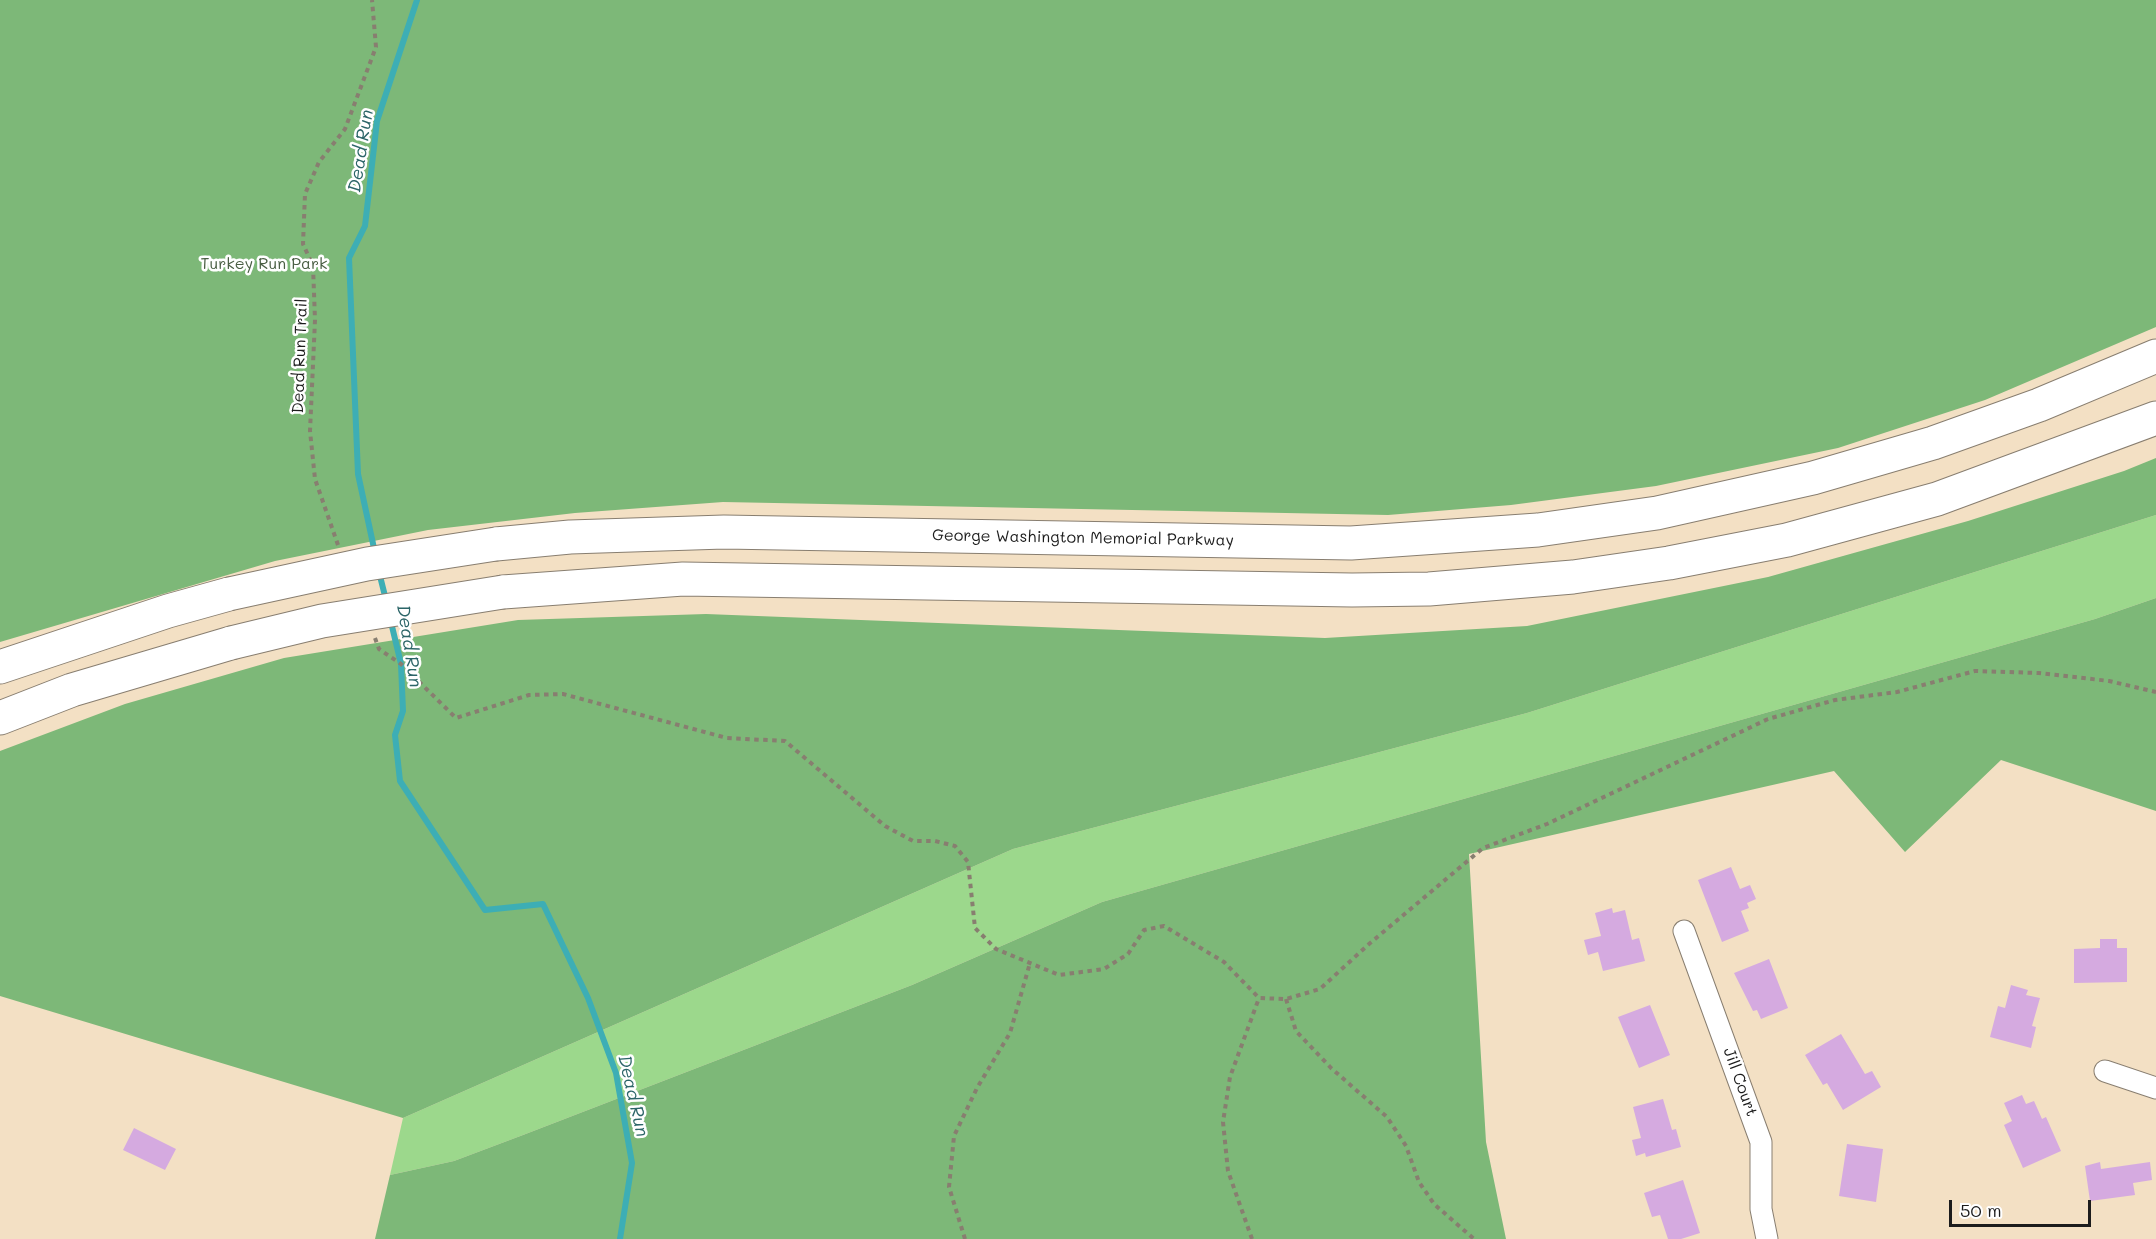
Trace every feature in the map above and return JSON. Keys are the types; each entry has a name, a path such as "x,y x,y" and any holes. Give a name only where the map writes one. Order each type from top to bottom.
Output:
{"highway":[{"name":"George Washington Memorial Parkway","path":"0,667 168,611 229,594 367,564 496,544 570,537 724,531 1351,543 1538,530 1657,513 1813,478 1933,443 2038,405 2156,356"},
{"path":"0,718 72,690 231,643 322,621 503,592 683,579 1352,590 1429,589 1573,577 1669,563 1787,540 1937,499 2156,418"}],"street":[{"name":"Jill Court","path":"1684,931 1761,1143 1761,1209 1767,1239"},
{"path":"2105,1071 2156,1088"}],"path":[{"name":"Dead Run Trail","path":"339,547 315,479 309,431 315,320 313,266 303,244 305,194 319,162 345,129 376,47 372,0"},
{"path":"371,628 379,649 401,664 456,718 529,695 563,694 727,738 785,741 885,826 913,841 935,841 955,846 968,862 975,928 996,949 1059,975 1104,969 1128,954 1144,930 1164,926 1224,962 1259,998 1286,999 1320,989 1369,944 1484,848 1547,824 1768,719 1835,700 1896,692 1975,671 2039,673 2109,681 2156,692"},
{"path":"965,1239 949,1187 954,1136 977,1088 1010,1033 1030,963"},
{"path":"1252,1239 1228,1171 1223,1122 1230,1077 1259,998"},
{"path":"1286,999 1296,1030 1331,1068 1387,1117 1406,1146 1419,1182 1434,1204 1474,1239"}],"green space":[{"name":"Turkey Run Park","path":"0,0 2156,0 2156,327 1985,400 1838,448 1656,486 1511,505 1388,515 723,502 575,513 428,530 275,561 0,642"},
{"path":"2156,458 2156,515 1527,713 1013,849 403,1118 0,996 0,751 125,704 284,658 518,620 706,614 1325,638 1527,626 1768,577 1968,521 2124,471"},
{"path":"2156,515 2156,598 2095,619 1102,902 912,985 523,1135 454,1161 390,1175 403,1118 1013,849 1527,713"},
{"path":"2156,598 2156,811 2001,760 1905,852 1834,771 1469,854 1486,1142 1506,1239 375,1239 390,1175 454,1161 523,1135 912,985 1102,902 2095,619"}],"building":[{"path":"1731,867 1740,889 1750,885 1756,899 1747,903 1749,908 1741,911 1749,931 1722,942 1698,880"},
{"path":"1612,908 1613,913 1625,910 1632,940 1639,938 1645,961 1603,971 1598,952 1588,955 1584,940 1601,936 1595,913"},
{"path":"2100,939 2117,939 2117,948 2127,948 2127,982 2074,983 2074,949 2100,948"},
{"path":"1769,959 1788,1008 1761,1019 1757,1010 1753,1011 1734,973"},
{"path":"2011,985 2028,990 2026,995 2040,998 2032,1026 2036,1027 2031,1048 1990,1037 1998,1006 2005,1008"},
{"path":"1650,1005 1670,1055 1639,1068 1618,1017"},
{"path":"1841,1034 1865,1074 1872,1071 1881,1087 1843,1110 1827,1083 1823,1085 1805,1055"},
{"path":"2022,1095 2026,1104 2034,1101 2042,1119 2046,1117 2061,1151 2023,1168 2004,1125 2012,1121 2004,1103"},
{"path":"1663,1099 1672,1130 1676,1129 1681,1147 1646,1157 1645,1153 1636,1156 1632,1140 1641,1138 1633,1107"},
{"path":"134,1128 176,1149 165,1170 123,1150"},
{"path":"1847,1144 1883,1149 1876,1202 1839,1196"},
{"path":"2100,1162 2101,1169 2150,1162 2152,1180 2133,1183 2135,1195 2090,1201 2085,1166"},
{"path":"1683,1180 1700,1233 1681,1239 1668,1239 1660,1215 1652,1217 1644,1193"}],"waterway":[{"name":"Dead Run","path":"375,553 358,474 349,258 365,226 377,121 417,0"},
{"name":"Dead Run","path":"379,572 386,600"},
{"name":"Dead Run","path":"390,618 401,664 403,711 395,735 400,781 485,910 543,904 588,998 616,1073 632,1163 620,1239"}]}
